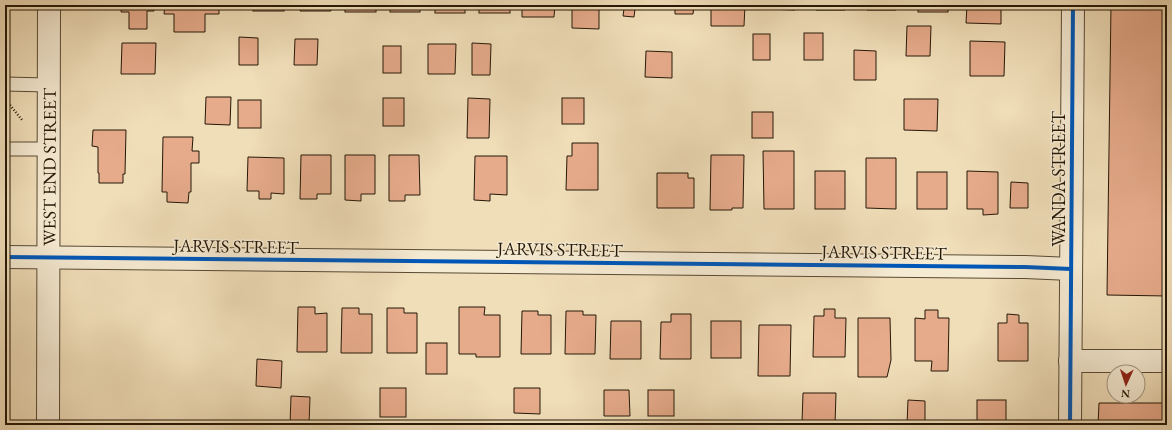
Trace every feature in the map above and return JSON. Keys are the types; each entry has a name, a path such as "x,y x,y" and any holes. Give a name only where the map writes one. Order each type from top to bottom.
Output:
{"street":[{"name":"WEST END STREET","path":"48,425 49,5"},
{"name":"WANDA STREET","path":"1070,425 1073,5"},
{"name":"JARVIS STREET","path":"5,257 1025,267 1072,269"},
{"path":"1070,361 1167,361"}],"lane":[{"path":"5,84 48,85"},
{"path":"5,150 48,149"}],"path":[{"path":"5,103 10,105 22,120"}],"building":[{"path":"122,5 154,5 154,11 147,11 147,29 129,29 129,12 121,12"},
{"path":"165,5 219,5 219,14 205,14 205,32 174,32 174,14 164,14"},
{"path":"253,5 284,5 284,11 253,11"},
{"path":"301,5 331,5 331,11 300,11"},
{"path":"345,5 376,5 376,12 345,12"},
{"path":"390,5 420,5 420,12 390,12"},
{"path":"435,5 465,5 465,13 435,13"},
{"path":"479,5 510,5 510,13 479,13"},
{"path":"522,5 555,5 554,17 522,17"},
{"path":"572,5 599,5 599,29 572,28"},
{"path":"613,5 645,5 645,9 635,9 634,17 623,16 624,9 613,8"},
{"path":"658,5 694,5 693,14 675,14 675,9 658,8"},
{"path":"711,5 745,5 744,26 711,26"},
{"path":"765,5 795,5 795,10 765,9"},
{"path":"816,5 846,5 845,10 816,10"},
{"path":"867,5 897,5 896,10 867,10"},
{"path":"918,5 948,5 948,12 918,12"},
{"path":"967,5 1001,5 1001,24 966,23"},
{"path":"1111,5 1167,5 1167,296 1107,295"},
{"path":"907,26 931,26 930,56 906,56"},
{"path":"804,33 823,33 823,60 804,60"},
{"path":"753,34 770,34 770,60 753,60"},
{"path":"239,37 258,38 258,65 239,65"},
{"path":"295,39 318,39 317,65 294,65"},
{"path":"970,41 1005,42 1004,76 970,76"},
{"path":"122,43 156,43 155,74 121,74"},
{"path":"472,43 491,44 490,75 472,75"},
{"path":"428,44 456,44 455,74 428,74"},
{"path":"383,46 401,46 401,73 383,73"},
{"path":"854,50 876,51 876,80 854,80"},
{"path":"646,51 672,52 672,78 645,77"},
{"path":"206,97 231,97 230,125 205,124"},
{"path":"383,98 404,98 404,126 383,126"},
{"path":"468,98 490,99 489,138 467,138"},
{"path":"562,98 584,98 584,124 562,124"},
{"path":"904,99 938,99 937,131 904,130"},
{"path":"238,100 261,100 261,128 238,128"},
{"path":"752,112 773,112 773,138 752,138"},
{"path":"93,130 126,130 125,174 123,174 123,183 99,183 98,147 92,146"},
{"path":"163,137 193,137 192,151 199,151 199,163 191,163 191,192 189,192 188,203 167,202 167,192 162,192"},
{"path":"572,143 598,143 598,190 566,190 567,156 572,156"},
{"path":"763,151 794,151 794,209 764,209"},
{"path":"301,155 331,155 331,194 317,194 317,199 300,199"},
{"path":"345,155 375,155 375,194 361,194 361,201 345,200"},
{"path":"389,155 419,155 420,195 405,195 405,201 389,201"},
{"path":"711,155 744,155 743,208 732,208 732,210 710,210"},
{"path":"475,156 507,156 507,195 490,194 490,201 474,200"},
{"path":"248,157 284,158 284,194 271,193 271,199 259,199 259,191 247,191"},
{"path":"866,158 896,158 896,209 866,208"},
{"path":"815,171 845,171 845,209 815,209"},
{"path":"967,171 998,172 998,214 983,215 983,209 967,209"},
{"path":"917,172 947,172 947,209 917,209"},
{"path":"657,173 688,173 688,178 694,178 694,208 657,208"},
{"path":"1011,182 1028,183 1028,208 1010,208"},
{"path":"298,307 315,307 315,314 327,313 327,352 297,352"},
{"path":"459,307 485,307 484,315 500,315 500,357 476,357 476,354 459,354"},
{"path":"342,308 359,308 359,314 372,314 372,353 341,353"},
{"path":"387,308 404,308 404,313 417,313 417,353 387,353"},
{"path":"824,309 835,309 835,318 846,318 845,357 813,357 814,316 824,316"},
{"path":"925,310 938,310 938,318 949,318 948,371 931,371 932,361 915,361 915,318 925,319"},
{"path":"522,311 538,311 538,315 551,315 551,354 521,354"},
{"path":"566,311 583,311 583,315 596,315 595,354 565,354"},
{"path":"671,314 691,314 691,359 660,359 661,322 671,322"},
{"path":"1007,314 1019,315 1019,323 1028,323 1028,361 998,361 998,323 1007,323"},
{"path":"5,315 6,315 5,383"},
{"path":"858,318 890,318 891,360 887,377 858,377"},
{"path":"611,321 641,321 641,359 610,359"},
{"path":"711,321 741,321 741,358 711,358"},
{"path":"759,325 791,325 790,376 758,376"},
{"path":"426,343 447,343 447,374 426,374"},
{"path":"257,359 282,361 281,388 256,386"},
{"path":"380,388 406,388 406,417 380,417"},
{"path":"514,388 540,388 540,414 514,413"},
{"path":"604,390 629,390 630,416 604,416"},
{"path":"648,390 674,390 674,416 648,416"},
{"path":"803,393 836,393 835,424 802,423"},
{"path":"291,396 310,397 309,425 290,425"},
{"path":"908,400 925,401 925,425 907,425"},
{"path":"977,400 1006,400 1006,425 977,425"},
{"path":"1099,403 1167,403 1167,425 1098,425"}],"cycle path":[{"path":"1070,425 1073,5"},
{"path":"5,257 1025,267 1071,269"}]}
